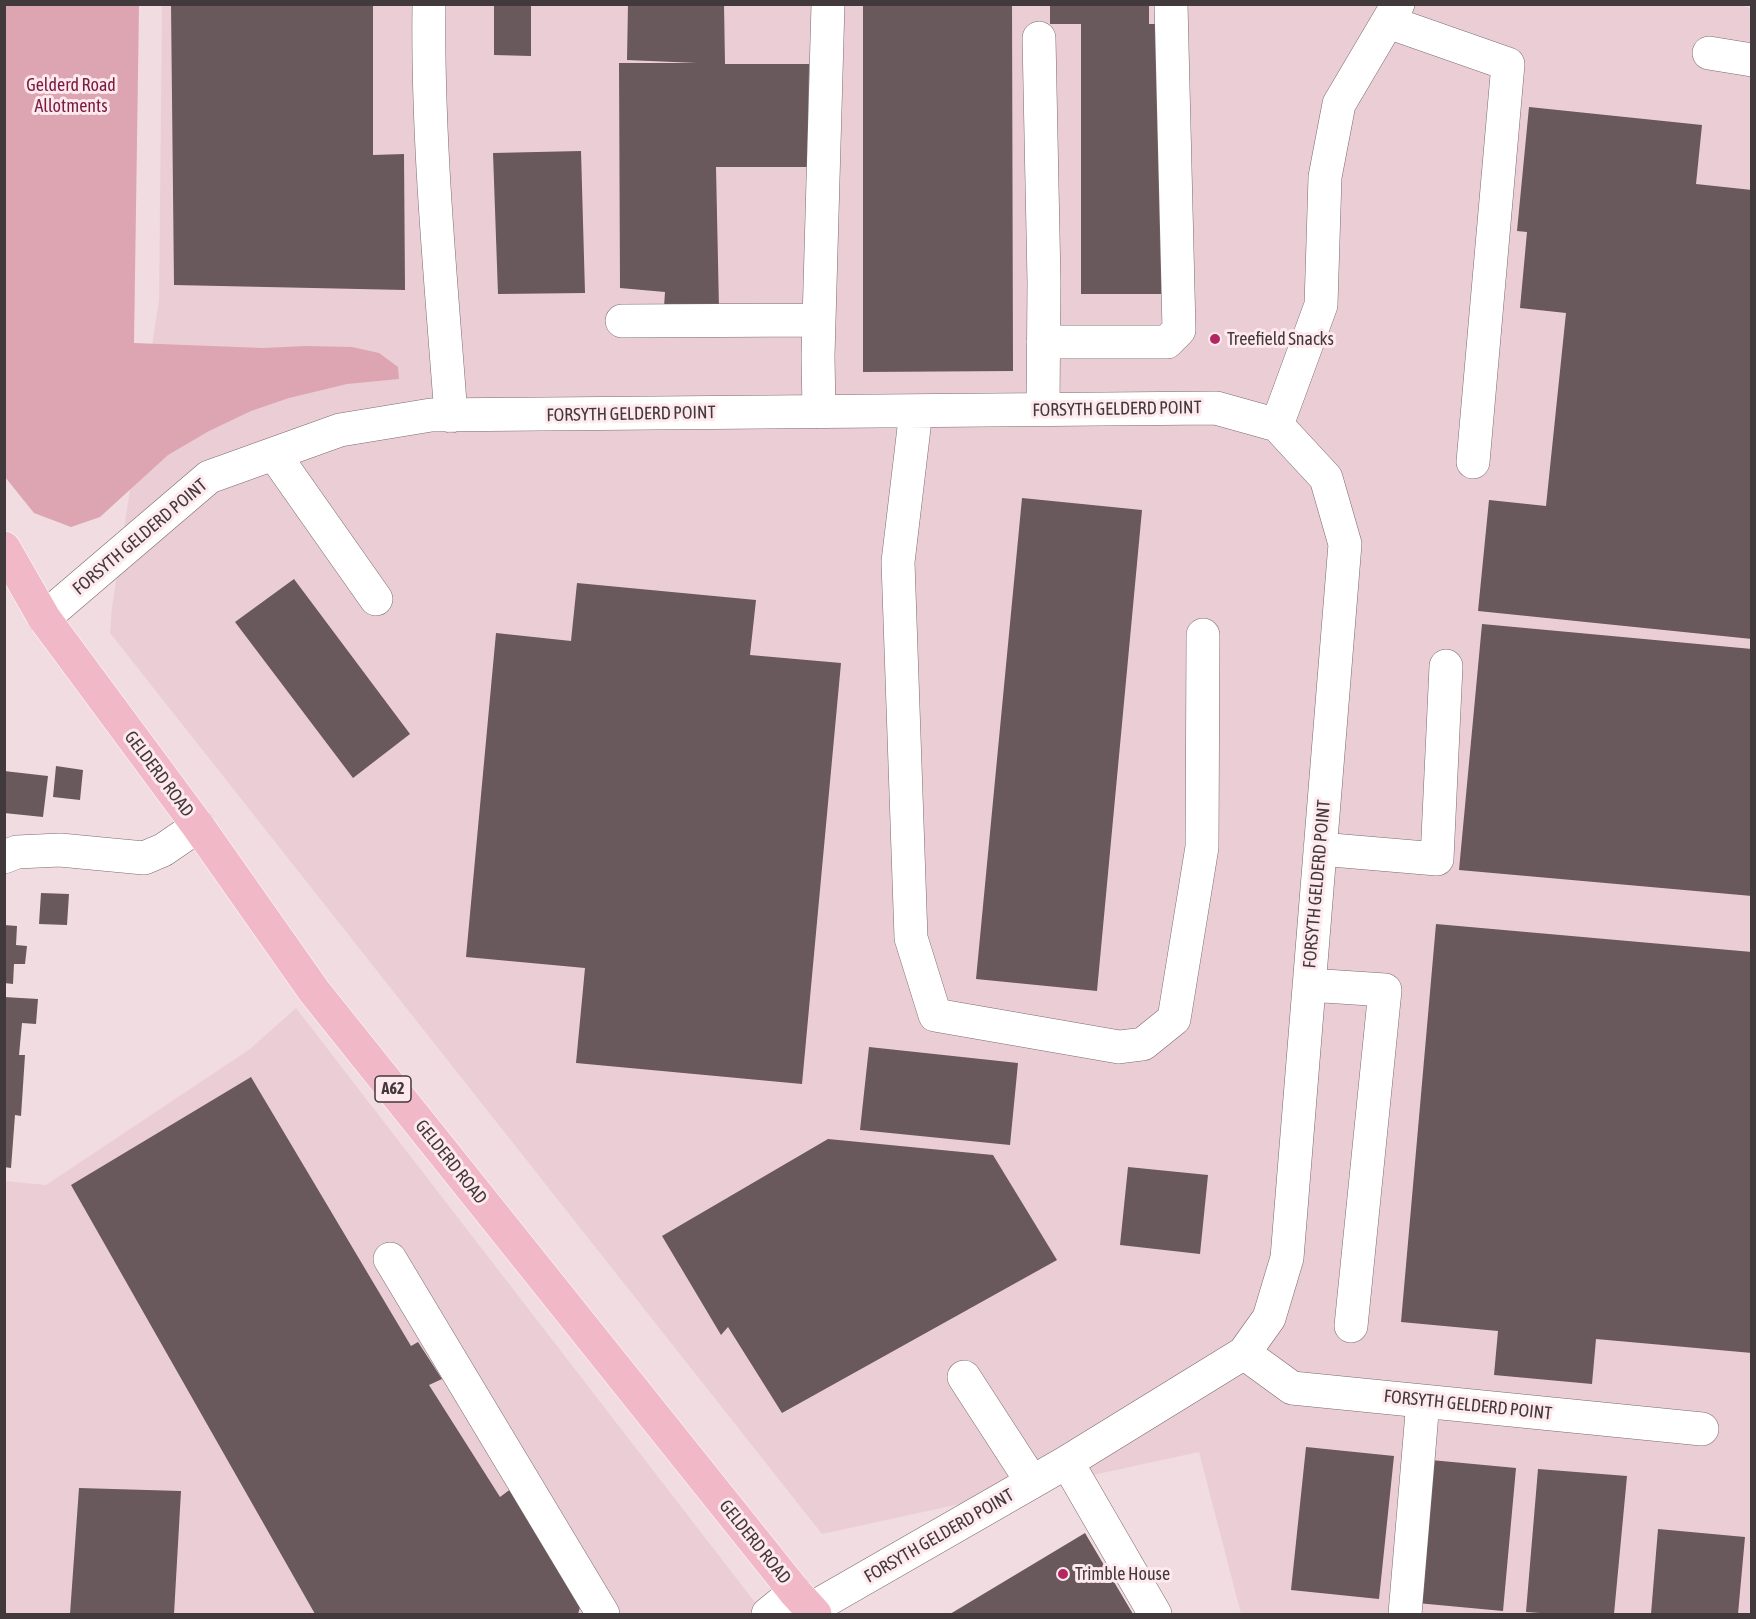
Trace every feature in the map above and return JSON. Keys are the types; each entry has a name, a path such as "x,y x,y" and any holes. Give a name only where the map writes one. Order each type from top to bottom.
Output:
{"main road":[{"name":"GELDERD ROAD","path":"4,548 44,618 198,826 314,991 807,1605"}],"street":[{"path":"429,4 428,52 438,235 452,416"},
{"path":"819,412 819,320 828,4"},
{"path":"1043,342 1167,342 1179,330 1171,4"},
{"path":"1277,425 1321,305 1325,177 1339,104 1393,13 1508,64 1473,462"},
{"path":"1039,38 1043,410"},
{"path":"1709,52 1752,60"},
{"path":"622,321 819,320"},
{"name":"FORSYTH GELDERD POINT","path":"44,618 209,477 340,430 430,416 1216,408 1277,425 1326,478 1345,544 1287,1258 1269,1318 1244,1353 1066,1462 807,1605 768,1614"},
{"path":"916,411 898,562 911,938 935,1015 1119,1047 1143,1044 1174,1019 1202,847 1203,635"},
{"path":"274,454 376,599"},
{"path":"1320,849 1437,859 1446,666"},
{"path":"4,857 17,852 60,850 144,858 163,850 198,826"},
{"path":"1309,985 1385,990 1351,1326"},
{"path":"390,1259 603,1614"},
{"name":"FORSYTH GELDERD POINT","path":"1244,1353 1292,1388 1702,1429"},
{"path":"964,1377 1032,1482"},
{"path":"1405,1614 1423,1401"},
{"path":"1066,1462 1155,1614"}],"shaded area":[{"path":"1734,4 1751,8 1751,1614 1241,1614 1199,1452 822,1534 110,633 112,607 159,300 162,5"},
{"path":"296,1008 764,1614 5,1614 5,1181 46,1185 250,1049"}],"green space":[{"name":"Gelderd Road Allotments","path":"5,4 139,5 134,343 263,348 352,347 379,353 398,367 399,379 347,384 289,398 251,411 209,431 168,455 100,517 71,527 34,513 5,477"}],"building":[{"path":"171,4 373,4 373,155 404,154 405,290 174,285"},
{"path":"494,4 531,4 531,56 494,55"},
{"path":"628,4 724,4 725,64 809,64 808,167 716,167 719,309 664,307 665,292 620,288 619,63 697,63 627,60"},
{"path":"863,4 1012,4 1013,371 863,372"},
{"path":"1050,4 1149,4 1149,24 1166,24 1165,294 1081,294 1081,24 1050,24"},
{"path":"1529,107 1702,125 1696,184 1752,190 1752,639 1478,611 1489,500 1546,506 1566,313 1520,308 1527,232 1517,231"},
{"path":"581,151 585,293 498,294 493,153"},
{"path":"1022,498 1142,510 1097,991 976,979"},
{"path":"294,579 410,734 353,778 235,622"},
{"path":"577,583 756,600 750,655 841,663 802,1084 576,1063 585,968 466,957 496,633 571,641"},
{"path":"1482,624 1752,649 1752,896 1459,870"},
{"path":"56,766 83,770 80,800 53,797"},
{"path":"4,771 48,776 43,817 4,813"},
{"path":"41,893 69,894 67,925 39,924"},
{"path":"1436,924 1752,952 1752,1353 1596,1339 1592,1384 1494,1375 1498,1331 1401,1322"},
{"path":"4,925 17,926 16,945 27,946 25,964 14,964 13,984 4,983"},
{"path":"4,997 38,999 36,1024 22,1023 19,1055 25,1055 21,1116 15,1115 11,1168 4,1167"},
{"path":"869,1047 1018,1063 1010,1145 860,1130"},
{"path":"251,1077 411,1346 418,1342 442,1379 429,1385 500,1497 512,1488 581,1604 578,1614 315,1614 71,1185"},
{"path":"828,1139 993,1155 1057,1260 782,1413 728,1327 721,1335 662,1236"},
{"path":"1128,1167 1208,1175 1200,1254 1120,1245"},
{"path":"1306,1447 1394,1456 1379,1599 1291,1590"},
{"path":"1431,1460 1516,1468 1503,1611 1417,1603"},
{"path":"1538,1469 1627,1476 1614,1614 1526,1612"},
{"path":"79,1488 181,1491 174,1614 70,1614"},
{"path":"1658,1529 1745,1537 1738,1614 1651,1614"},
{"name":"Trimble House","path":"1085,1533 1133,1614 950,1614"}],"place":[{"name":"Treefield Snacks","path":"1215,339"},
{"name":"Trimble House","path":"1063,1574"}]}
